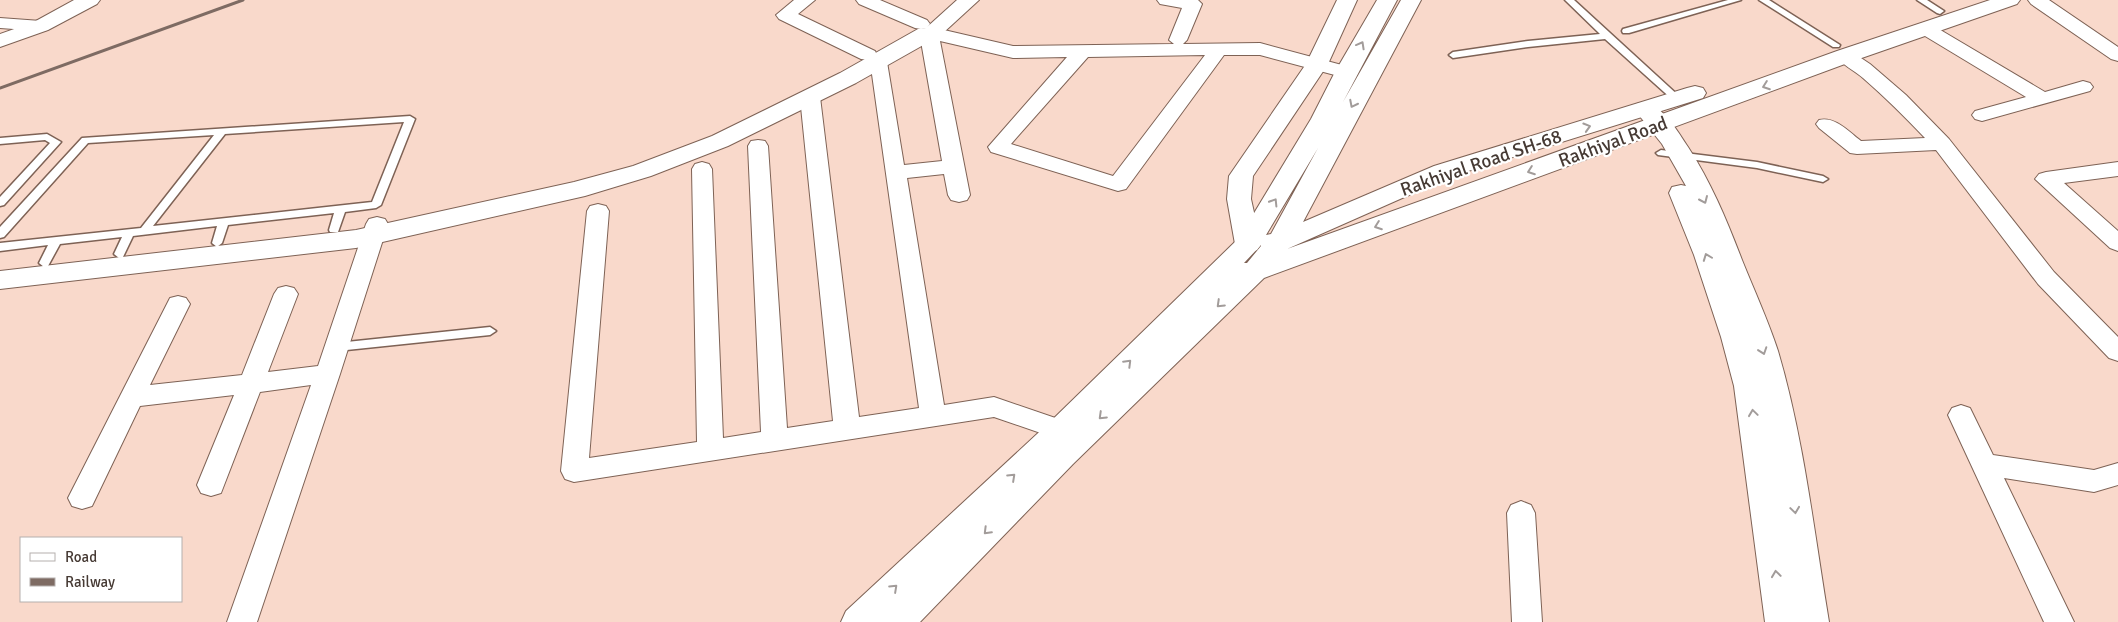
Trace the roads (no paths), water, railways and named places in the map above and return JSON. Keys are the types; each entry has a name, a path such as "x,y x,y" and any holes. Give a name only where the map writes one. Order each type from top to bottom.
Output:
{"main road":[{"path":"0,41 41,26 90,0"},
{"path":"926,29 952,0"},
{"path":"0,280 375,230 576,190 634,174 698,153 810,97 926,29 969,0"},
{"path":"1252,257 1239,199 1241,176 1317,64 1347,0"},
{"path":"897,622 1062,455 1252,257 1346,72 1387,0"},
{"path":"858,622 1061,430 1215,277 1279,242 1366,78 1411,0"},
{"path":"1929,13 1972,0"},
{"name":"Rakhiyal Road","path":"1252,257 1654,131 1929,13 2010,0"},
{"name":"Rakhiyal Road SH-68","path":"1279,242 1443,171 1654,131 1678,99 1840,51"},
{"path":"698,153 763,109 873,59"},
{"path":"1654,131 1707,255 1735,336 1749,386 1782,622"},
{"path":"1654,131 1715,225 1767,362 1782,425 1812,622"},
{"path":"0,268 119,254 221,232 338,219 375,230"}],"street":[{"path":"806,0 785,15 873,59 895,173 933,417"},
{"path":"1166,0 1193,4 1178,40"},
{"path":"2036,0 2118,55"},
{"path":"875,2 926,29 1013,52 1260,49 1346,72"},
{"path":"1929,13 2043,99"},
{"path":"0,22 41,26"},
{"path":"926,29 959,195"},
{"path":"1083,51 998,147 1118,184 1219,49"},
{"path":"1840,51 1863,68 1898,99 1942,143 2046,278 2118,352"},
{"path":"1982,115 2083,87"},
{"path":"810,97 847,430"},
{"path":"1826,124 1857,148 1942,143"},
{"path":"758,146 775,441"},
{"path":"698,153 710,450"},
{"path":"895,173 953,166"},
{"path":"2118,170 2046,179 2118,243"},
{"path":"598,211 574,471 994,407 1061,430"},
{"path":"242,622 328,374 375,230"},
{"path":"211,485 286,294"},
{"path":"82,498 178,304"},
{"path":"133,397 328,374"},
{"path":"1961,415 2058,622"},
{"path":"1984,464 2094,481 2118,474"},
{"path":"1521,513 1527,622"}],"lane":[{"path":"1569,0 1678,99"},
{"path":"1626,31 1737,0"},
{"path":"1763,0 1840,51"},
{"path":"1453,55 1528,44 1607,36"},
{"path":"0,234 85,140 410,119 376,205 338,219"},
{"path":"145,230 222,131"},
{"path":"1654,131 1757,165 1823,179"},
{"path":"0,141 47,137 56,142 0,203"},
{"path":"0,247 145,230 221,232"},
{"path":"119,254 130,232"},
{"path":"44,263 56,241"},
{"path":"337,347 490,331"}],"railway":[{"path":"0,88 243,0"}]}
